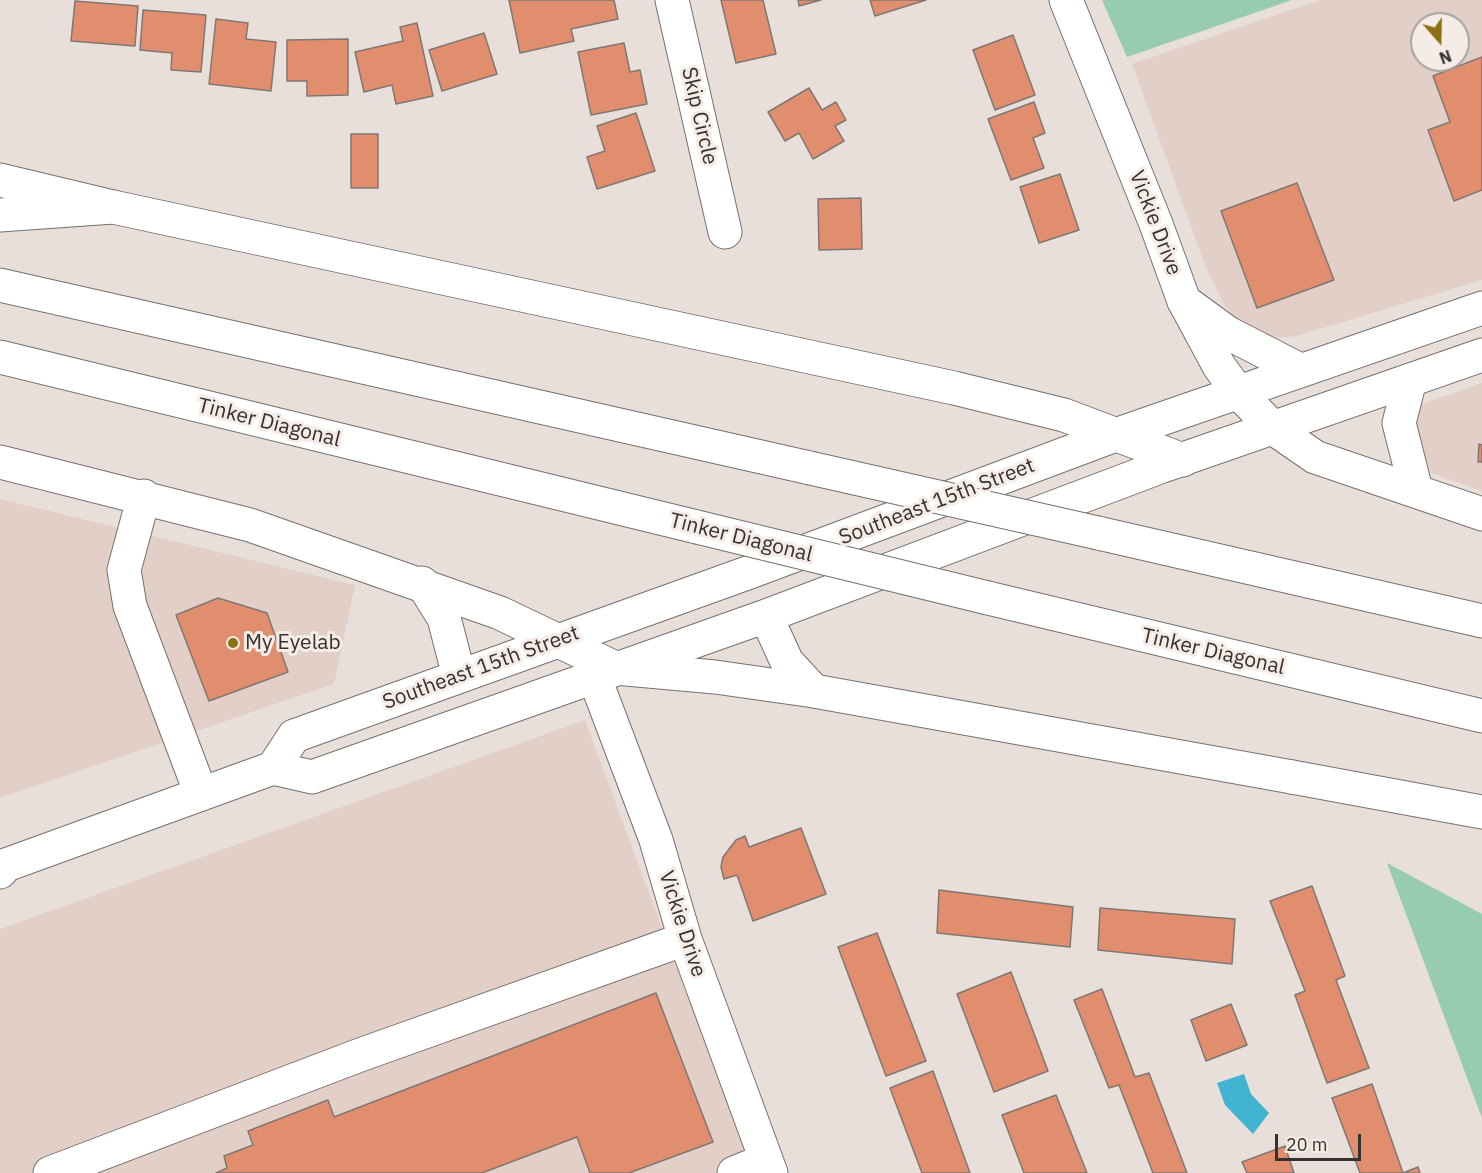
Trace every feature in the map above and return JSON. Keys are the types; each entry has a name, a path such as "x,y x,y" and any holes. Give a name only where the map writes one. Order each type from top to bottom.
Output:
{"main road":[{"name":"Skip Circle","path":"672,0 725,232"},
{"name":"Vickie Drive","path":"1066,0 1156,224 1184,301 1206,345 1238,392 1273,428 1315,457 1482,514"},
{"path":"0,180 113,207 954,388 1064,415 1183,460"},
{"path":"0,216 113,207"},
{"path":"0,285 1482,621"},
{"path":"1184,301 1228,333 1300,370"},
{"name":"Southeast 15th Street","path":"273,768 294,736 904,516 1118,434 1300,370 1404,337 1482,308"},
{"path":"2,867 273,768 312,777 766,616 1183,460 1482,355"},
{"name":"Tinker Diagonal","path":"0,357 1482,716"},
{"path":"1410,380 1399,423 1416,490"},
{"path":"0,462 144,496 250,525 422,584 528,624 560,640 605,672 715,677 814,691 1482,812"},
{"path":"144,496 124,570 130,606 201,794"},
{"path":"422,584 444,618 459,676"},
{"path":"766,616 787,662 814,691"},
{"name":"Vickie Drive","path":"605,672 685,939 768,1167"},
{"path":"50,1173 360,1055 685,939"},
{"path":"734,1173 768,1167"}],"shaded area":[{"path":"1320,0 1482,0 1482,280 1296,336 1269,339 1247,329 1226,308 1206,268 1132,64"},
{"path":"1482,383 1482,491 1431,473 1406,410"},
{"path":"0,499 355,585 334,684 0,798"},
{"path":"585,720 753,1173 0,1173 0,929"}],"green space":[{"path":"1102,0 1292,0 1127,57"},
{"path":"1387,863 1482,914 1482,1118"}],"water":[{"path":"1244,1074 1251,1094 1269,1113 1253,1134 1225,1105 1217,1083"}],"building":[{"path":"509,0 614,0 618,19 571,29 574,41 520,53"},
{"path":"721,0 763,0 776,54 736,63"},
{"path":"798,0 821,0 799,6"},
{"path":"870,0 926,0 875,16"},
{"path":"75,1 138,6 135,46 71,41"},
{"path":"143,10 206,15 201,72 171,70 172,53 140,50"},
{"path":"216,19 248,23 246,39 276,42 271,91 209,84"},
{"path":"417,23 433,96 396,104 392,85 364,92 355,52 403,41 400,27"},
{"path":"484,33 497,74 442,91 429,50"},
{"path":"1013,35 1035,95 995,110 973,50"},
{"path":"348,39 348,95 307,96 307,81 287,81 287,40"},
{"path":"624,43 630,72 640,70 647,104 591,115 578,52"},
{"path":"1482,57 1482,190 1454,201 1428,130 1450,122 1433,76 1443,72 1470,72 1470,62"},
{"path":"809,88 822,110 836,102 846,120 835,126 844,141 813,159 799,133 785,141 768,112"},
{"path":"1034,102 1045,133 1033,138 1044,168 1011,180 988,119"},
{"path":"636,113 655,171 597,189 587,157 605,151 597,126"},
{"path":"351,134 378,134 378,188 351,188"},
{"path":"1060,174 1079,230 1039,243 1020,187"},
{"path":"1297,183 1334,280 1257,308 1221,211"},
{"path":"861,198 862,249 819,250 818,199"},
{"path":"1479,444 1482,445 1482,462 1478,462"},
{"name":"My Eyelab","path":"218,598 267,613 288,672 209,701 176,615"},
{"path":"801,828 826,894 753,921 737,875 724,879 721,867 723,857 736,840 745,836 749,847"},
{"path":"1312,886 1345,976 1336,980 1369,1068 1327,1083 1295,995 1305,991 1270,901"},
{"path":"939,890 1073,907 1070,947 937,933"},
{"path":"1100,908 1235,919 1232,964 1098,950"},
{"path":"877,933 926,1061 886,1076 838,947"},
{"path":"1011,972 1048,1071 994,1092 957,994"},
{"path":"1102,989 1135,1077 1149,1073 1187,1173 1153,1173 1119,1085 1109,1088 1074,1000"},
{"path":"656,993 713,1142 629,1173 590,1173 577,1137 482,1173 216,1173 227,1168 224,1156 253,1145 248,1131 328,1100 334,1117"},
{"path":"1231,1004 1247,1045 1206,1061 1191,1020"},
{"path":"933,1071 970,1173 922,1173 890,1088"},
{"path":"1372,1084 1403,1173 1360,1173 1332,1098"},
{"path":"1056,1095 1087,1173 1024,1173 1002,1115"},
{"path":"1285,1146 1294,1173 1247,1173 1242,1162"},
{"path":"1418,1167 1420,1173 1403,1173"}],"place":[{"name":"My Eyelab","path":"233,643"}]}
